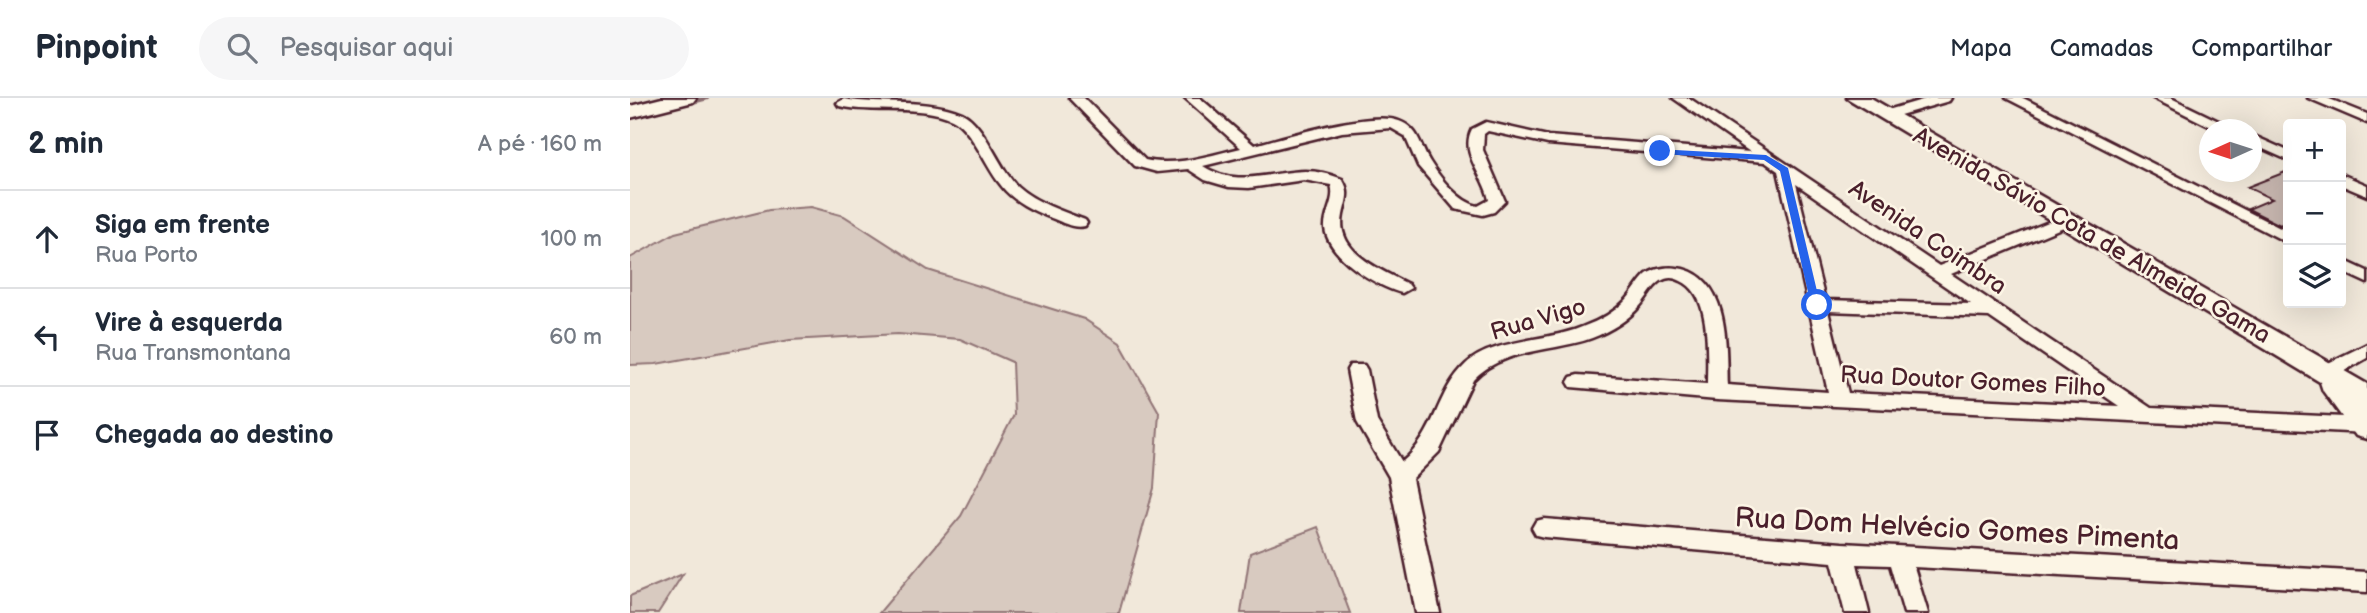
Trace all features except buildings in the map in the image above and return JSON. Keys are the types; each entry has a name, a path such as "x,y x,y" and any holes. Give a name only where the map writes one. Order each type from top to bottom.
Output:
{"street":[{"path":"630,103 652,98"},
{"path":"630,111 686,98"},
{"path":"844,103 861,98"},
{"path":"1076,98 1140,163 1157,167 1191,164 1253,151 1342,128 1394,124 1411,134 1423,163 1456,202 1462,207 1478,211 1492,207 1497,201 1496,192 1474,146 1477,132 1486,126 1548,140 1766,158"},
{"path":"1192,98 1253,151"},
{"name":"Avenida Coimbra","path":"1680,98 2148,416"},
{"name":"Avenida Sávio Cota de Almeida Gama","path":"1857,98 2367,397"},
{"path":"1886,115 1944,98"},
{"path":"2013,98 2283,235"},
{"path":"2160,98 2206,119"},
{"path":"2315,98 2367,119"},
{"path":"844,103 958,116 967,122 986,156 1013,190 1031,202 1079,223"},
{"path":"2262,144 2283,154"},
{"path":"1191,164 1213,179 1234,184 1310,176 1330,178 1337,182 1341,193 1333,229 1340,245 1351,257 1402,288"},
{"path":"1785,170 1840,400"},
{"path":"2346,181 2367,191"},
{"path":"1937,273 2067,220"},
{"path":"2346,267 2367,278"},
{"name":"Rua Vigo","path":"1400,476 1431,446 1452,398 1466,376 1478,364 1490,357 1568,340 1595,329 1622,313 1632,305 1652,279 1666,273 1678,273 1694,279 1706,294 1715,337 1717,393"},
{"path":"1817,305 1995,311"},
{"path":"2366,427 2325,373 2367,350"},
{"path":"1357,370 1367,422 1400,476 1428,613"},
{"name":"Rua Doutor Gomes Filho","path":"1578,382 1717,393 2366,427"},
{"name":"Rua Dom Helvécio Gomes Pimenta","path":"1545,528 1842,553 2367,582"},
{"path":"1842,553 1857,613"},
{"path":"1899,555 1916,613"}],"shaded area":[{"path":"811,207 844,216 928,270 1084,319 1120,343 1159,412 1154,488 1119,613 879,613 961,516 1014,415 1012,362 960,339 898,334 790,340 656,364 630,365 630,258 675,233 769,210"},
{"path":"1318,527 1350,613 1241,613 1250,553"},
{"path":"683,574 658,613 630,613 630,596"}],"waterway":[{"path":"688,103 707,98"}],"route":[{"path":"1660,151 1766,158 1785,170 1817,305"}]}
